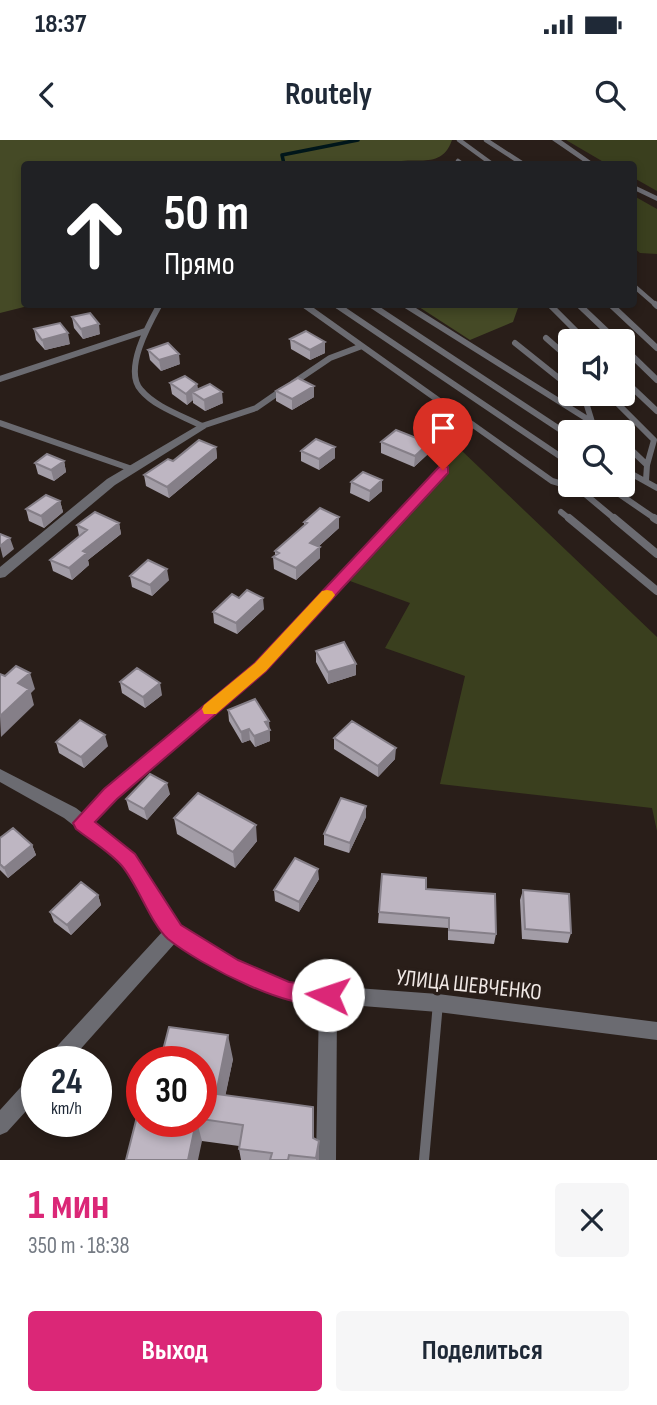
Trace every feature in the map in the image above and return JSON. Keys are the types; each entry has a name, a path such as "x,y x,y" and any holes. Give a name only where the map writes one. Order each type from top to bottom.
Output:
{"street":[{"path":"556,140 587,161"},
{"path":"637,189 657,199"},
{"path":"0,574 111,482 202,426"},
{"path":"0,775 70,813 128,859 174,931 70,1046"},
{"name":"УЛИЦА ШЕВЧЕНКО","path":"174,931 231,967 288,992 438,1003 657,1031"},
{"path":"326,1160 328,995"},
{"path":"0,1125 21,1102"}],"lane":[{"path":"459,140 488,161"},
{"path":"486,140 518,161"},
{"path":"637,289 657,306"},
{"path":"158,308 145,331 134,374 140,390 202,426 256,408 330,358 362,346"},
{"path":"309,308 552,481 579,489 657,554"},
{"path":"341,308 558,455"},
{"path":"376,308 558,428"},
{"path":"410,308 589,420"},
{"path":"553,308 574,329"},
{"path":"583,308 605,329"},
{"path":"614,308 657,348"},
{"path":"0,379 40,369 83,350 145,331"},
{"path":"547,338 558,348"},
{"path":"515,343 558,377"},
{"path":"635,359 657,380"},
{"path":"635,390 657,411"},
{"path":"620,406 654,440 646,480"},
{"path":"0,423 132,469"},
{"path":"635,454 647,465"},
{"path":"82,823 110,794 260,667 443,470"},
{"path":"635,475 657,488"},
{"path":"623,497 657,520"},
{"path":"561,512 657,591"},
{"path":"424,1160 438,1003"}],"green space":[{"path":"0,140 452,140 441,156 426,160 21,161 21,308 0,313"},
{"path":"566,140 657,140 657,191 637,180 637,161 602,161"},
{"path":"637,198 657,209 657,254 637,250"},
{"path":"421,308 518,308 513,322 470,340"},
{"path":"461,450 657,637 657,831 652,808 440,784 465,676 385,648 410,603 350,581"}],"building":[{"path":"90,313 99,324 81,329 72,317"},
{"path":"60,323 68,333 42,340 34,329"},
{"path":"306,331 325,342 310,350 290,339"},
{"path":"168,343 179,354 159,360 148,350"},
{"path":"185,376 197,384 186,394 170,383"},
{"path":"298,378 314,386 292,399 276,391"},
{"path":"210,384 222,392 204,400 192,392"},
{"path":"396,430 429,443 415,456 381,442"},
{"path":"316,439 335,447 319,459 301,451"},
{"path":"199,440 216,447 167,487 144,475 168,459 173,461"},
{"path":"47,454 64,461 51,470 35,463"},
{"path":"363,472 382,480 370,491 351,482"},
{"path":"46,495 60,501 41,516 26,509"},
{"path":"320,508 339,517 310,543 320,547 296,568 273,557 279,553 275,551"},
{"path":"95,512 119,523 83,551 87,553 69,568 50,560 87,530 77,525"},
{"path":"0,534 10,538 0,546"},
{"path":"148,560 167,569 150,585 130,576"},
{"path":"247,590 263,598 236,623 213,612 232,594 239,598"},
{"path":"344,642 356,664 328,672 316,651"},
{"path":"16,666 30,673 18,683 29,689 0,716 0,674 5,676"},
{"path":"137,668 160,683 143,697 120,682"},
{"path":"255,699 269,721 265,722 270,730 254,736 249,729 241,732 228,710"},
{"path":"80,720 105,735 81,757 56,742"},
{"path":"352,721 396,748 378,766 334,738"},
{"path":"150,774 167,783 144,809 126,799"},
{"path":"198,793 256,825 233,852 174,818"},
{"path":"341,798 366,806 350,843 324,834"},
{"path":"13,828 32,845 4,868 0,864 0,838"},
{"path":"295,858 318,869 299,902 274,890"},
{"path":"382,874 426,878 426,889 495,894 496,934 449,930 449,918 379,912"},
{"path":"81,882 98,895 67,925 50,912"},
{"path":"523,890 569,894 571,933 525,929"},
{"path":"169,1027 228,1035 217,1089 217,1046 164,1046"},
{"path":"217,1094 313,1107 313,1138 319,1141 316,1158 289,1155 288,1160 270,1160 272,1153 239,1149 243,1125 217,1121"},
{"path":"132,1137 193,1137 188,1160 126,1160"}],"waterway":[{"path":"283,161 282,155 358,140"}],"slow traffic":[{"path":"210,709 260,667 327,595"}],"route":[{"path":"328,995 288,992 231,967 174,931 128,859 82,823 110,794 260,667 443,470"}]}
